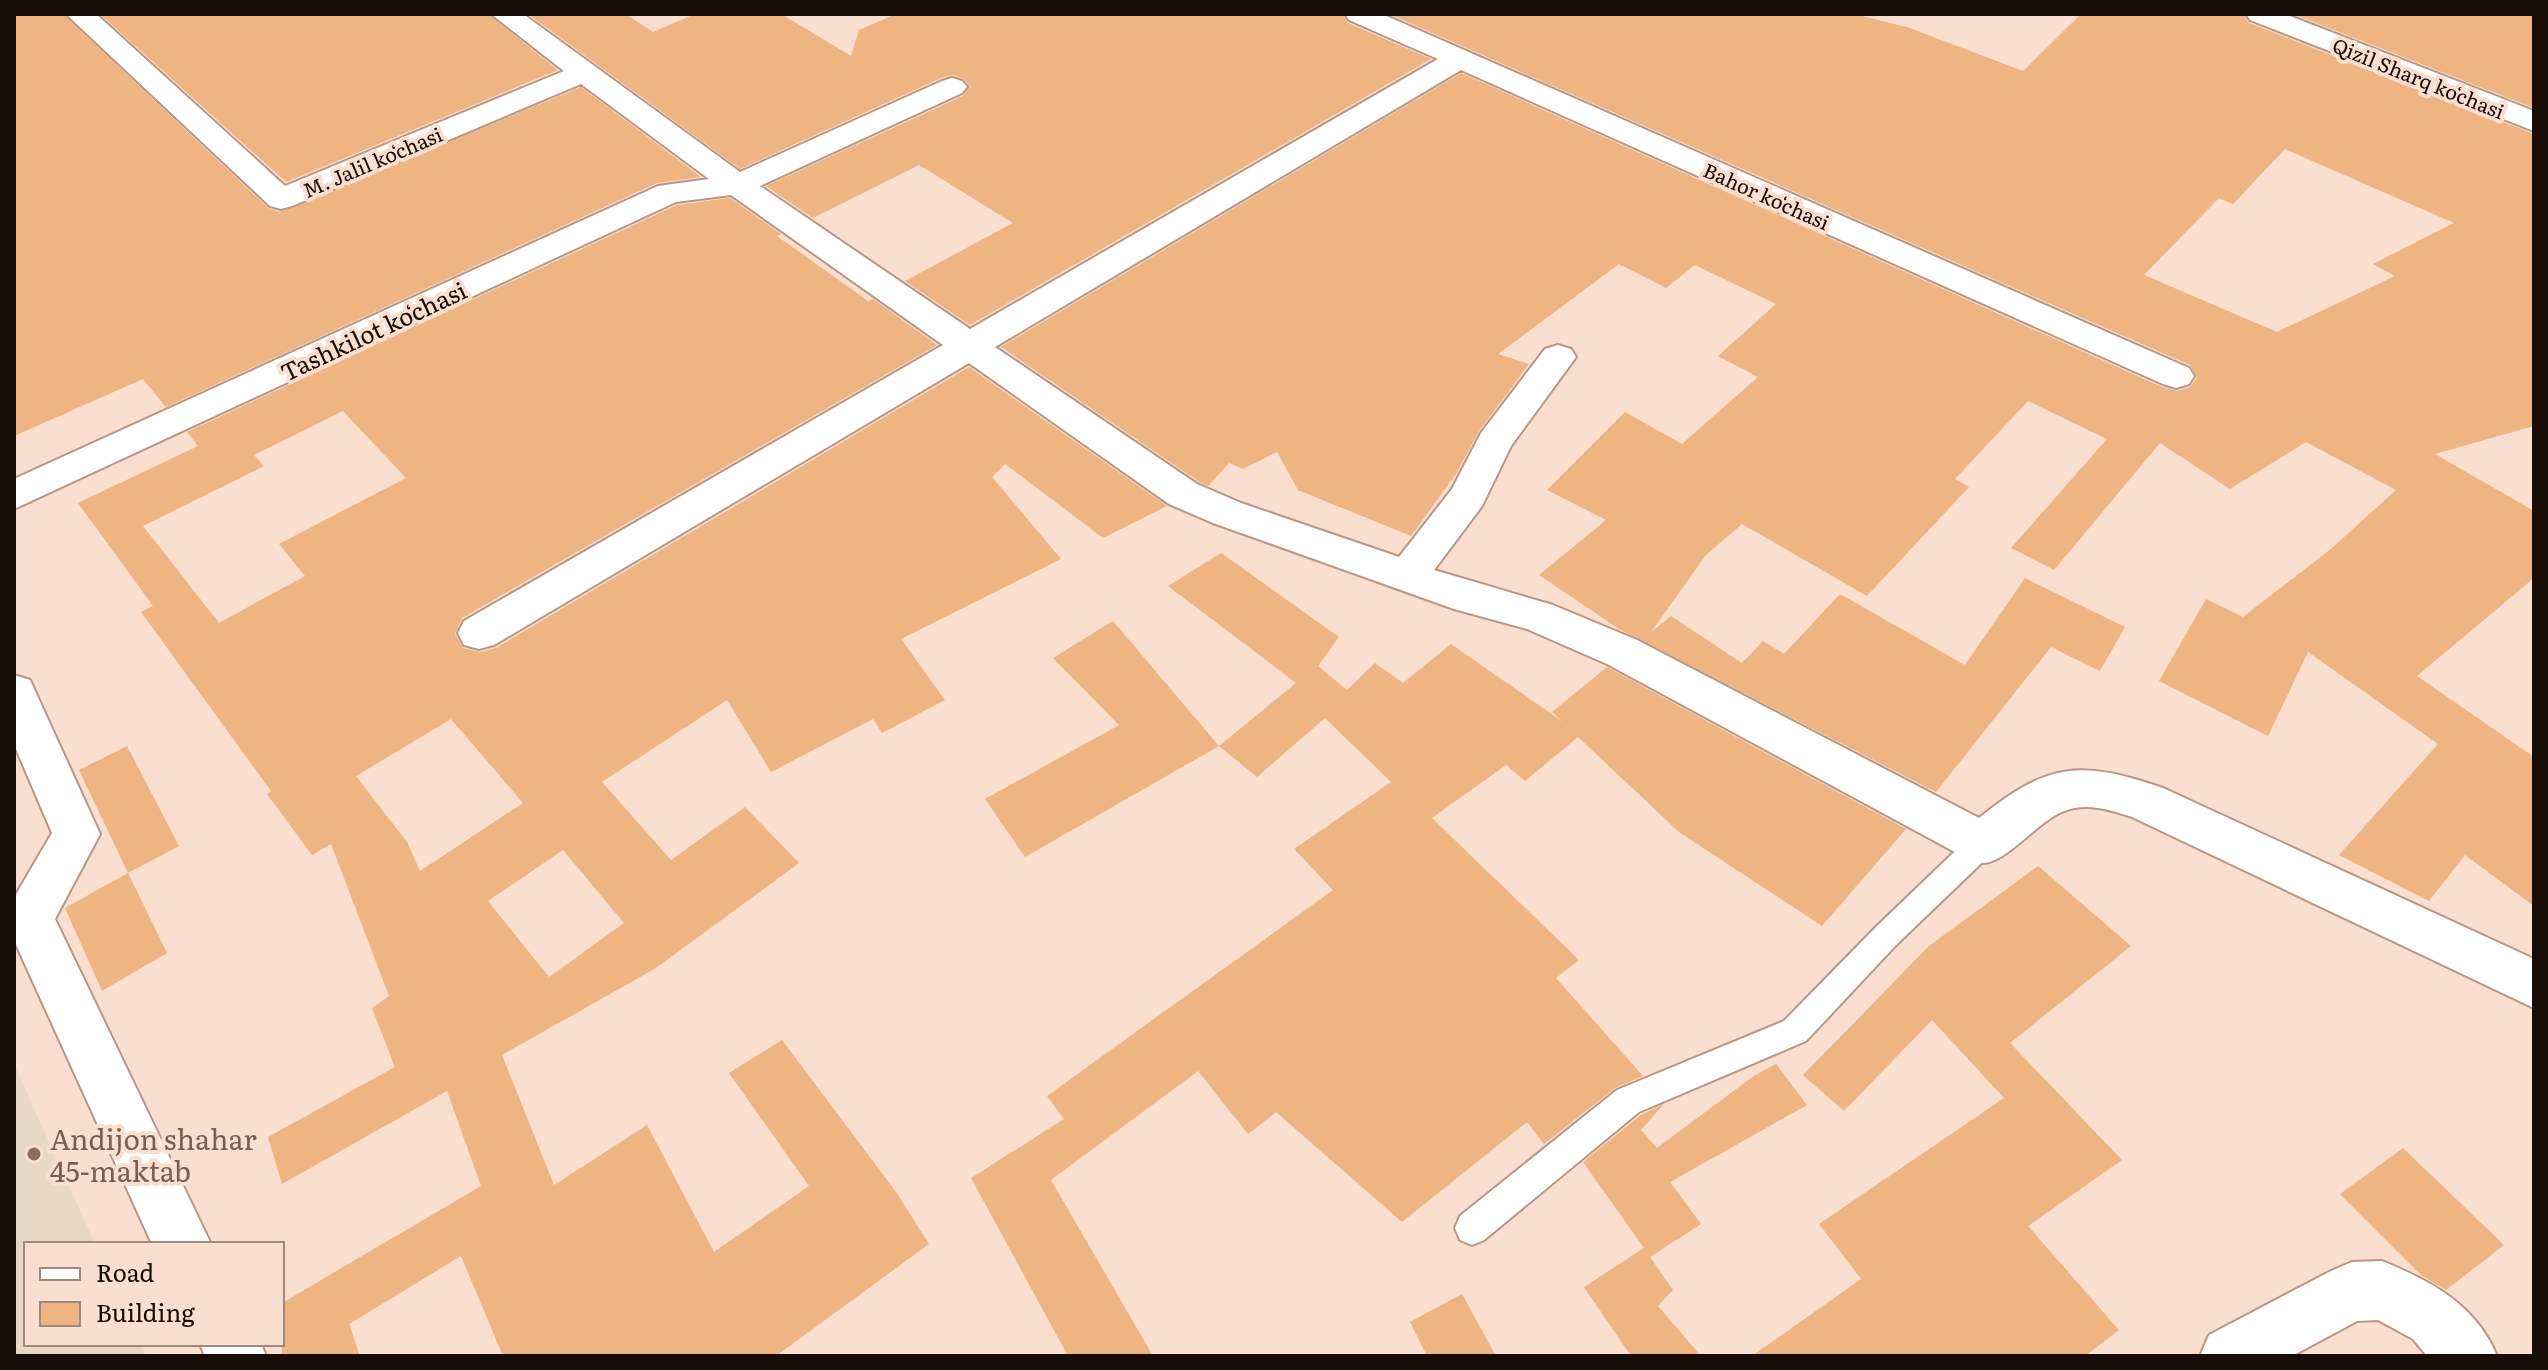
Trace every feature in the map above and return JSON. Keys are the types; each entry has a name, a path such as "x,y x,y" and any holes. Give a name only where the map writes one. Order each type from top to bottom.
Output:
{"street":[{"name":"M. Jalil koʻchasi","path":"80,14 281,199 583,73"},
{"path":"505,14 737,185 968,348 1183,494 1227,513 1469,598 1538,616 1622,652 1983,843 2025,807 2062,790 2098,788 2146,802 2534,984"},
{"name":"Bahor koʻchasi","path":"1359,14 2176,376"},
{"name":"Qizil Sharq koʻchasi","path":"2260,14 2534,122"},
{"path":"479,633 1459,59"},
{"name":"Tashkilot koʻchasi","path":"14,495 669,193 737,185 952,87"},
{"path":"1408,575 1468,496 1494,442 1558,357"},
{"path":"14,692 76,834 21,922 181,1242"},
{"path":"2230,1356 2352,1292 2382,1290 2434,1318 2467,1356"}],"lane":[{"path":"1472,1228 1628,1101 1795,1031 1886,936 1983,843"}],"shaded area":[{"name":"Andijon shahar 45-maktab","path":"14,1064 94,1242 24,1242 24,1346 142,1346 146,1356 14,1356"}],"building":[{"path":"14,14 63,14 268,208 280,212 581,87 701,177 657,183 166,407 143,379 14,436"},
{"path":"100,14 488,14 558,70 286,182"},
{"path":"528,14 625,14 653,32 695,14 781,14 851,56 859,30 896,14 1342,14 1348,23 1431,59 970,325 905,281 1013,223 919,165 813,218 766,186 963,96 970,87 964,79 953,75 941,78 740,169"},
{"path":"1389,14 1854,14 1907,27 2023,71 2081,14 2243,14 2249,23 2534,134 2534,426 2435,454 2534,511 2534,578 2417,676 2534,757 2534,906 2465,855 2429,901 2339,855 2438,744 2308,652 2268,736 2159,681 2206,599 2243,617 2332,548 2396,490 2306,442 2230,489 2160,443 2054,570 2011,548 2107,439 2028,401 1955,479 1969,487 1867,596 1742,524 1706,555 1651,632 1671,616 1742,663 1763,641 1784,654 1840,594 1965,665 2025,578 2125,627 2100,671 2051,647 1936,792 1619,629 1539,575 1606,520 1547,490 1625,412 1682,444 1758,377 1718,356 1776,304 1695,265 1666,288 1619,264 1498,354 1529,364 1479,431 1456,474 1411,536 1298,490 1277,452 1243,469 1229,463 1208,486 1001,347 1461,73 2162,387 2177,391 2190,387 2197,378 2190,365","holes":["2285,149 2454,223 2373,264 2395,276 2277,332 2144,275 2219,198 2233,204"]},
{"path":"2293,14 2534,14 2534,108"},
{"path":"730,198 868,301 873,299 937,345 462,618 455,634 463,648 480,652 496,648 969,367 1167,506 1103,538 1005,464 992,477 1061,559 901,639 945,700 882,733 873,719 771,772 727,700 602,782 671,860 745,807 799,863 656,968 502,1055 554,1185 647,1125 714,1252 809,1186 729,1073 782,1040 896,1192 929,1244 776,1356 503,1356 461,1256 349,1324 360,1356 282,1356 284,1302 481,1186 447,1091 282,1184 268,1137 395,1067 372,1008 389,996 331,844 312,855 267,794 271,791 141,612 153,606 78,503 198,446 187,432 677,205","holes":["343,411 406,478 279,544 305,576 219,623 143,526 264,466 254,455","451,719 523,803 420,871 407,842 356,776","563,850 624,923 549,977 488,901"]},
{"path":"1221,553 1339,637 1318,666 1347,690 1375,663 1403,683 1451,644 1563,722 1552,712 1607,667 1906,829 1822,926 1679,832 1578,737 1525,781 1506,765 1432,818 1579,960 1556,978 1643,1076 1615,1088 1544,1144 1527,1122 1402,1222 1276,1112 1248,1134 1198,1071 1051,1180 1153,1356 1068,1356 971,1178 1064,1119 1047,1096 1333,890 1294,849 1391,782 1325,718 1257,777 1219,746 1296,683 1168,586"},
{"path":"1113,621 1219,746 1025,857 985,799 1119,725 1053,658"},
{"path":"127,746 179,846 128,873 79,770"},
{"path":"2038,866 2131,946 2010,1043 2122,1160 2028,1226 2119,1330 2085,1356 1752,1356 1861,1279 1819,1224 2004,1098 1932,1020 1844,1111 1803,1075 1929,946"},
{"path":"128,873 167,953 102,991 65,908"},
{"path":"1776,1064 1807,1105 1670,1182 1701,1224 1650,1257 1673,1290 1658,1306 1701,1356 1631,1356 1584,1287 1644,1248 1583,1162 1641,1115 1664,1104 1641,1130 1657,1148 1755,1075"},
{"path":"2403,1148 2504,1245 2446,1290 2422,1276 2340,1194"},
{"path":"1462,1294 1496,1356 1427,1356 1410,1322"}],"place":[{"name":"Andijon shahar 45-maktab","path":"34,1154"}]}
